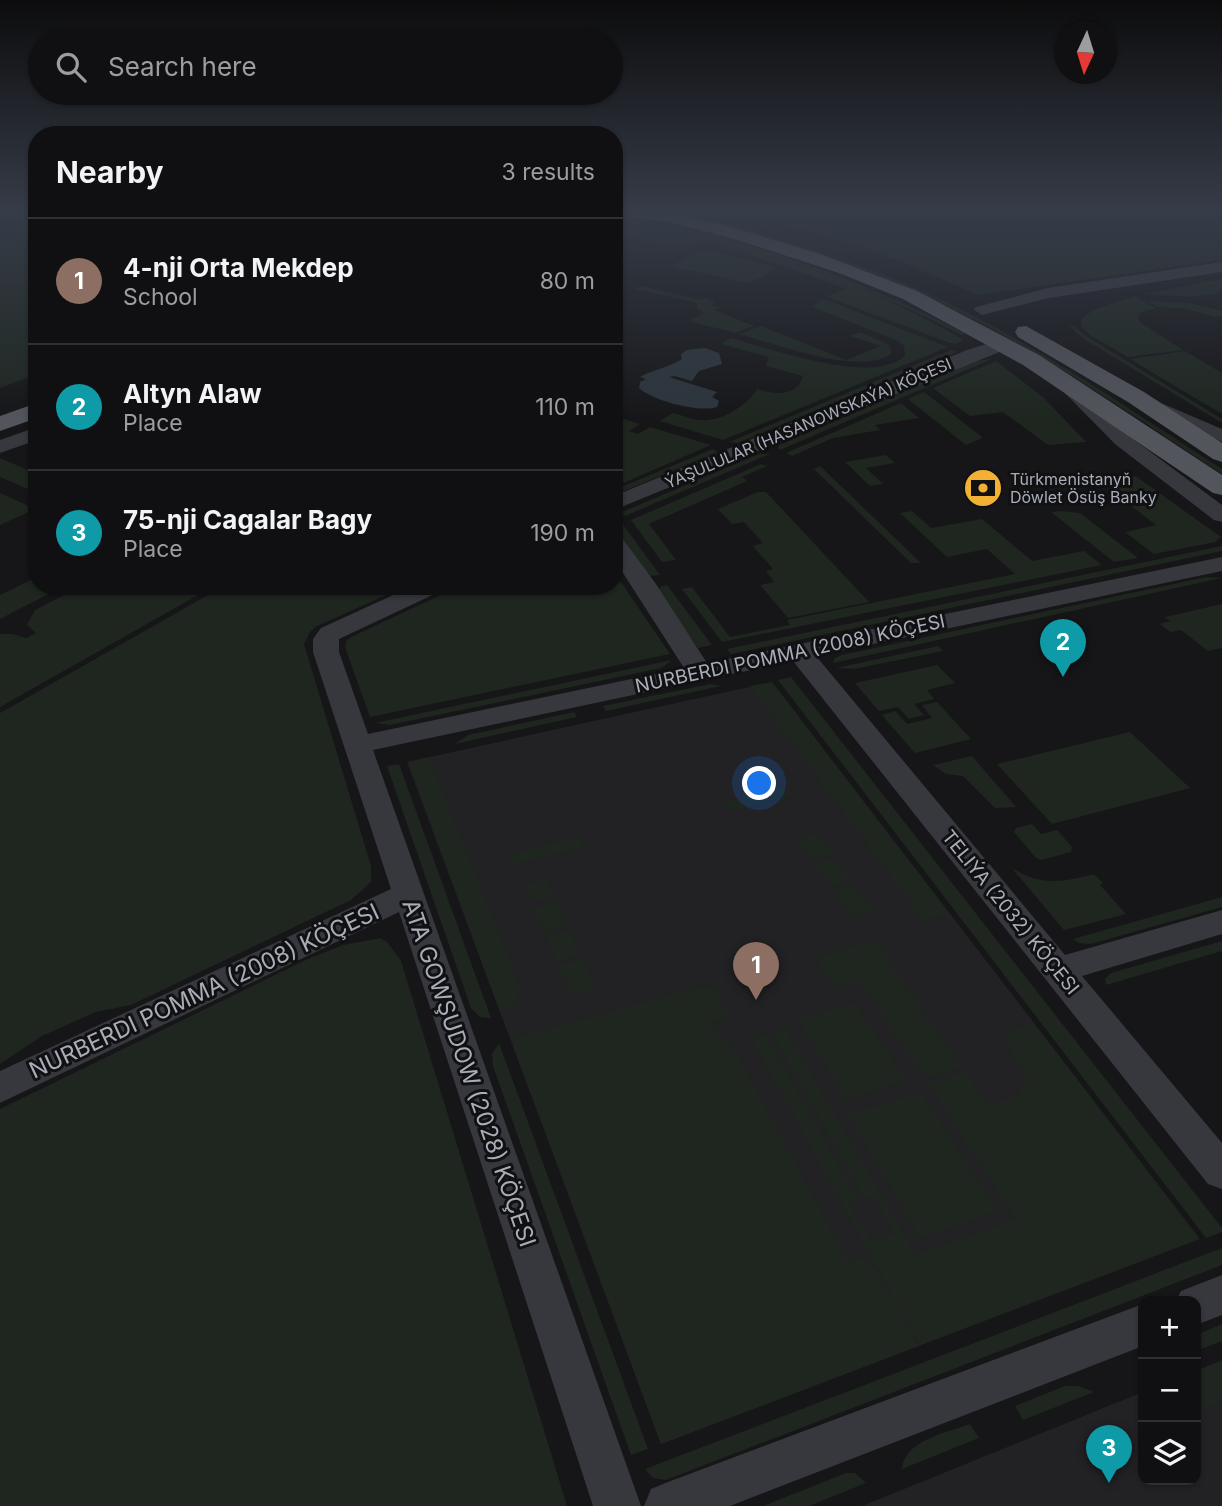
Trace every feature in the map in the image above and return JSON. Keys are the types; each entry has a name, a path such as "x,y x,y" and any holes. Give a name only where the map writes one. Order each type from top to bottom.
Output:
{"main road":[{"path":"877,281 1003,344 1222,487"},
{"path":"912,281 982,310 1063,353 1222,454"},
{"path":"0,402 28,391"},
{"path":"0,441 28,418"}],"street":[{"path":"982,310 1048,293 1126,281"},
{"name":"ÝAŞULULAR (HASANOWSKAÝA) KÖÇESI","path":"623,500 973,354 1003,344"},
{"path":"1065,383 1122,440 1222,515"},
{"path":"1136,397 1222,436"},
{"path":"0,441 28,435"},
{"path":"623,555 699,671"},
{"name":"NURBERDI POMMA (2008) KÖÇESI","path":"359,744 1222,564"},
{"name":"ATA GOWŞUDOW (2028) KÖÇESI","path":"414,595 340,629 326,639 326,652 617,1506"},
{"name":"TELIÝA (2032) KÖÇESI","path":"799,652 1222,1172"},
{"name":"NURBERDI POMMA (2008) KÖÇESI","path":"0,1088 408,894"},
{"path":"1059,970 1222,922"},
{"path":"1201,1304 1222,1295"},
{"path":"668,1506 1138,1327"}],"shaded area":[{"path":"0,281 28,281 28,377 0,388"},
{"path":"825,281 844,281 924,318 964,340 956,344 950,343 828,296 846,289"},
{"path":"845,281 858,284 966,334 962,335"},
{"path":"892,281 900,281 938,298 1004,332 1130,409 1222,469 1222,474 1030,350 963,314"},
{"path":"946,281 1074,281 979,295"},
{"path":"1222,281 1219,293 1193,297 1143,294"},
{"path":"642,286 700,300 706,298 719,308 714,310 754,326 735,333 689,321 704,313 697,309 697,303 635,289"},
{"path":"1135,296 1155,308 1140,313 1138,320 1183,350 1128,357 1090,335 1081,326 1081,319 1095,309"},
{"path":"820,300 948,347 723,440 660,421 673,413 697,420 725,416 740,407 757,389 784,393 796,388 800,383 803,376 766,366 769,357 721,344 731,338 795,356 846,366 889,364 905,356 904,346 896,340 812,307"},
{"path":"1147,301 1189,303 1222,311 1222,316 1215,317 1183,308 1158,307"},
{"path":"761,326 846,360 881,346 850,336 860,332 888,344 892,353 878,360 861,362 840,360 795,351 739,334"},
{"path":"1069,326 1074,326 1089,338 1222,419 1222,423 1084,339"},
{"path":"705,348 719,353 722,364 699,371 692,381 669,377 717,392 712,397 719,401 717,407 677,405 639,388 640,382 646,379 640,377 677,362 687,350"},
{"path":"951,350 957,352 738,443 729,442"},
{"path":"1185,351 1222,373 1222,414 1130,359"},
{"path":"992,359 780,450 778,448 779,445 975,361"},
{"path":"996,361 1043,397 1086,442 1048,445 1003,412 970,416 933,388"},
{"path":"924,392 982,438 966,445 908,399"},
{"path":"901,403 919,418 875,425 880,430 833,438 792,456 786,453"},
{"path":"623,419 640,424 629,431 638,434 650,427 711,445 623,483"},
{"path":"713,449 718,452 623,491 623,486"},
{"path":"759,454 770,454 625,516 623,512"},
{"path":"886,455 895,463 866,468 883,484 870,486 845,462"},
{"path":"0,458 28,470 28,489 0,477"},
{"path":"761,464 767,466 742,477 747,481 649,524 676,560 662,562 631,520"},
{"path":"820,466 921,563 911,563 814,469"},
{"path":"1137,477 1221,537 1215,542 1154,554 1125,532 1156,525 1104,485 1105,481"},
{"path":"758,492 766,492 869,602 788,618 760,585 774,582 766,571 773,569 753,546 763,543 744,522 732,524 718,509"},
{"path":"0,493 28,506 28,512 0,525"},
{"path":"912,511 931,528 982,519 1032,561 1084,551 1102,565 722,642 682,589 692,587 730,637 790,625 787,620 1015,574 987,549 947,557 900,513"},
{"path":"1051,512 1080,513 1138,558 1114,562"},
{"path":"623,525 660,575 650,576 643,573 623,545"},
{"path":"1222,546 1222,551 731,654 727,649"},
{"path":"1206,577 1222,578 833,663 835,658 842,655"},
{"path":"28,581 28,595 47,595 0,619 0,595"},
{"path":"623,585 670,654 370,717 345,647 346,641 441,595 623,595"},
{"path":"667,585 712,645 698,648 658,592 660,587"},
{"path":"64,595 198,595 0,707 0,634 26,638 36,633 27,625 35,610"},
{"path":"208,595 386,595 315,627 304,644 371,866 371,882 351,900 131,1005 96,1012 42,1036 0,1064 0,713"},
{"path":"1222,604 1222,648 1208,651 1181,630 1170,632 1160,624 1170,621 1165,617"},
{"path":"938,646 943,651 854,669 836,668"},
{"path":"672,660 661,668 390,725 375,723"},
{"path":"937,665 955,683 927,690 934,699 914,704 924,715 909,719 898,707 879,711 855,683"},
{"path":"791,677 1222,1228 1222,1232 1206,1238 778,680"},
{"path":"772,682 1200,1239 661,1444 407,762"},
{"path":"772,682 949,913 923,920 750,686"},
{"path":"710,684 721,686 606,711 603,706"},
{"path":"937,702 971,739 915,753 882,715 895,711 907,724 932,718 922,705"},
{"path":"574,712 577,717 455,744 468,735"},
{"path":"1130,732 1190,788 1052,824 997,764"},
{"path":"972,756 1016,807 995,808 963,776 946,774 933,765"},
{"path":"429,757 520,987 516,1002 500,1012 408,762"},
{"path":"399,764 491,1018 480,1017 471,1008 387,766"},
{"path":"781,788 790,789 792,795 731,811 720,807 725,802"},
{"path":"1032,824 1041,834 1057,830 1072,847 1071,852 1041,860 1036,858 1014,832 1016,828"},
{"path":"818,833 833,855 813,860 798,839"},
{"path":"573,838 582,840 583,847 516,864 507,863 506,859 512,854"},
{"path":"836,859 851,880 831,886 816,864"},
{"path":"1011,867 1031,878 1051,881 1094,874 1103,883 1100,885 1126,914 1064,930"},
{"path":"545,879 554,897 531,903 523,885"},
{"path":"855,885 874,911 853,917 834,890"},
{"path":"1222,897 1222,907 1091,944 1079,943 1073,939"},
{"path":"556,902 567,926 544,932 534,908"},
{"path":"569,931 580,954 557,961 546,937"},
{"path":"381,938 401,961 567,1506 0,1506 0,1109 308,959 343,945"},
{"path":"874,940 961,1067 924,1078 860,981 834,988 820,965 820,956"},
{"path":"1222,941 1222,951 1106,985 1105,979 1111,973"},
{"path":"583,960 596,989 572,995 559,966"},
{"path":"704,986 715,989 730,1016 711,1022 734,1048 848,1263 868,1256 919,1346 661,1444 511,1039"},
{"path":"855,1003 906,1080 846,1099 798,1019"},
{"path":"1034,1023 1199,1239 920,1345 751,1038 765,1034 859,1201 850,1205 871,1242 895,1234 874,1196 865,1199 771,1032 785,1028 916,1255 1016,1219 927,1083 965,1072 988,1106 1018,1096 1027,1073 1007,1046 1008,1031"},
{"path":"499,1043 648,1449 631,1455 493,1066 492,1054"},
{"path":"920,1092 998,1211 921,1238 848,1115"},
{"path":"1222,1248 1222,1265 666,1480 653,1478 645,1469"},
{"path":"1222,1324 1222,1341 1201,1349 1201,1333"},
{"path":"1222,1360 1222,1506 862,1506 1138,1394 1138,1485 1201,1485 1201,1369"},
{"path":"1222,1361 1222,1402 1201,1411 1201,1369"},
{"path":"1065,1386 1078,1386 1094,1392 1023,1420 1015,1406"},
{"path":"970,1424 979,1438 902,1469 905,1459 919,1444"},
{"path":"846,1473 855,1473 866,1483 809,1506 763,1506"}],"place":[{"name":"Türkmenistanyň Döwlet Ösüş Banky","path":"983,488"},
{"name":"Altyn Alaw","path":"1063,677"},
{"name":"4-nji Orta Mekdep","path":"756,1000"},
{"name":"75-nji Cagalar Bagy","path":"1109,1483"}]}
